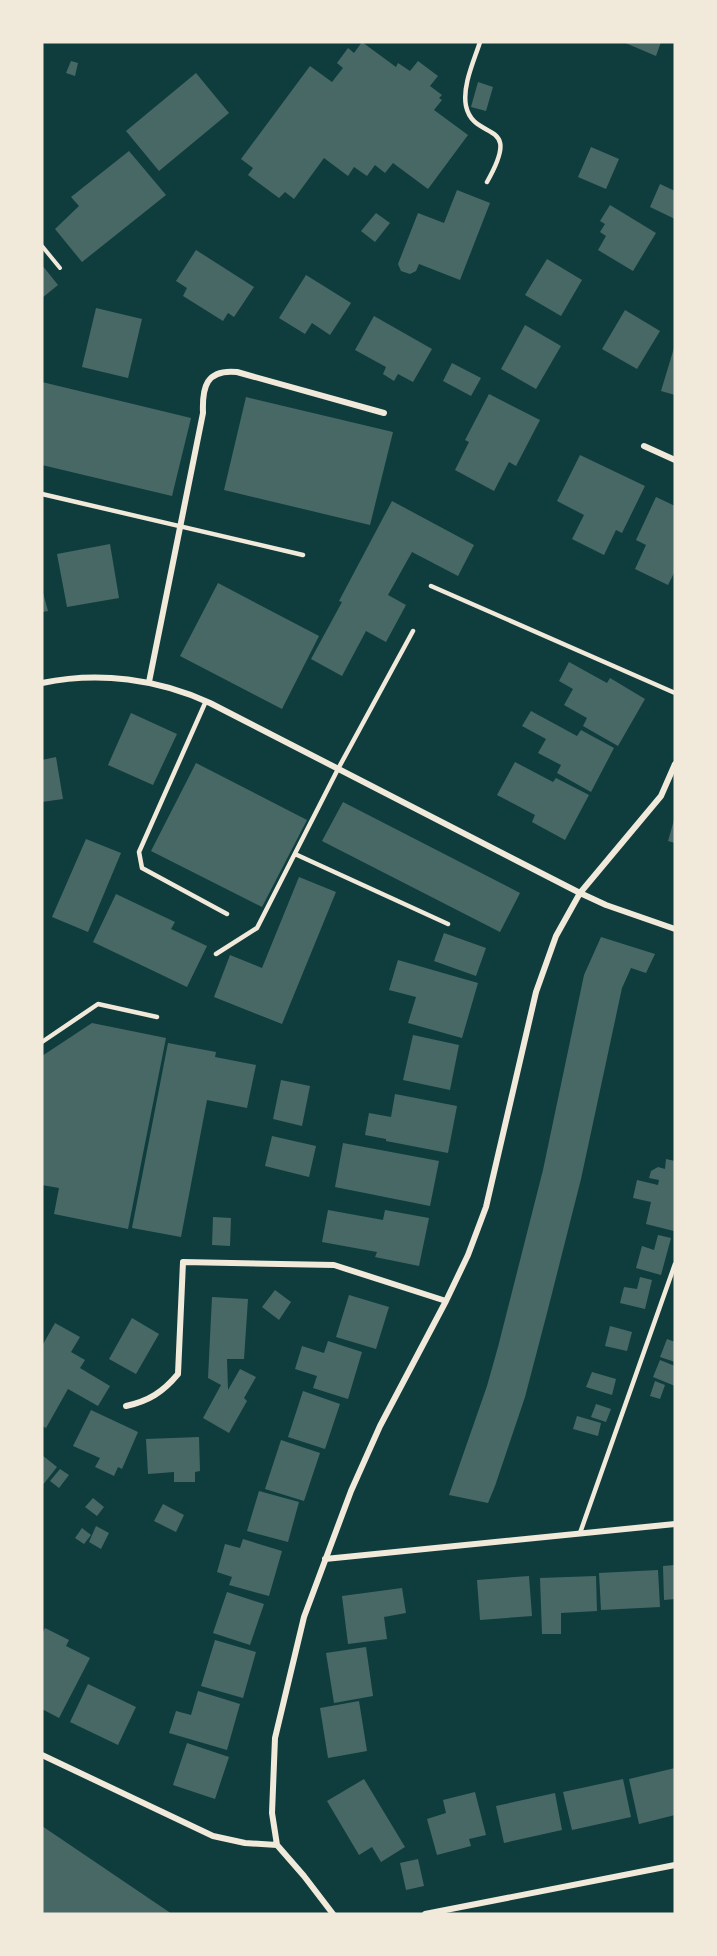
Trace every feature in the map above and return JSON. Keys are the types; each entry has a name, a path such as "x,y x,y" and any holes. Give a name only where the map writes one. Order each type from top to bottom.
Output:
{"street":[{"path":"149,682 203,413 204,387 217,374 226,371 237,372 384,413"},
{"path":"644,446 675,460"},
{"path":"42,683 87,677 118,678 149,682 178,690 206,701 580,893 606,905 675,929"},
{"path":"333,1914 277,1845 272,1813 275,1738 304,1617 351,1491 380,1426 468,1255 486,1207 536,992 556,936 580,893 661,796 675,764"},
{"path":"126,1406 154,1397 178,1374 183,1262 334,1265 446,1301"},
{"path":"325,1559 675,1524"},
{"path":"42,1755 213,1836 245,1843 277,1845"},
{"path":"424,1914 675,1866"}],"lane":[{"path":"480,42 465,92 465,104 468,114 495,134 501,142 501,153 487,182"},
{"path":"42,494 303,555"},
{"path":"431,586 675,693"},
{"path":"216,954 257,928 338,769 413,631"},
{"path":"206,701 139,852 142,868 227,914"},
{"path":"295,854 448,924"},
{"path":"42,1042 98,1004 157,1017"},
{"path":"580,1533 675,1264"}],"path":[{"path":"42,246 60,268"}],"building":[{"path":"362,42 396,67 398,63 410,71 418,61 438,76 430,86 442,95 439,98 442,100 434,110 468,135 428,189 393,163 385,173 375,165 367,176 354,167 348,176 324,158 294,199 285,192 279,198 248,175 253,168 241,159 310,66 332,82 343,68 337,63 348,48 354,53"},
{"path":"623,42 661,42 656,56"},
{"path":"71,61 78,63 75,76 66,73"},
{"path":"196,73 229,113 159,171 126,131"},
{"path":"478,82 493,87 486,111 471,107"},
{"path":"591,147 619,159 606,189 578,177"},
{"path":"129,151 166,195 82,262 55,229 79,206 71,197"},
{"path":"660,184 675,191 675,219 650,207"},
{"path":"457,190 490,203 460,280 419,264 416,271 410,274 401,271 398,264 418,213 444,223"},
{"path":"610,205 656,233 633,271 598,250 606,236 600,232 605,224 600,221"},
{"path":"376,213 390,223 375,242 361,231"},
{"path":"196,250 254,287 234,317 228,313 223,321 183,296 187,288 176,281"},
{"path":"547,259 582,280 561,316 525,295"},
{"path":"42,265 58,285 42,298"},
{"path":"306,275 351,303 330,335 312,323 305,334 279,318"},
{"path":"96,308 142,319 128,378 82,367"},
{"path":"625,310 660,331 637,369 602,349"},
{"path":"374,316 432,349 413,382 398,374 394,381 383,374 386,367 355,350"},
{"path":"525,325 561,346 536,389 501,369"},
{"path":"675,348 675,395 661,391"},
{"path":"452,363 481,378 471,396 443,381"},
{"path":"42,382 191,418 172,496 42,465"},
{"path":"489,394 540,420 516,466 509,462 494,491 455,470 469,442 465,440"},
{"path":"246,397 393,432 370,525 224,490"},
{"path":"580,455 645,486 622,533 616,530 604,555 572,539 584,515 557,501"},
{"path":"656,497 675,506 675,571 668,585 635,569 646,545 636,540"},
{"path":"392,501 474,545 458,576 412,552 388,595 406,605 386,642 366,631 342,676 311,659"},
{"path":"110,544 119,598 67,607 57,554"},
{"path":"218,583 319,636 282,709 180,656"},
{"path":"42,589 48,611 42,612"},
{"path":"569,662 607,683 610,678 645,699 618,746 583,726 587,718 564,705 573,689 559,681"},
{"path":"531,711 577,736 581,730 614,748 591,792 557,773 561,765 538,753 546,739 522,726"},
{"path":"131,713 177,734 153,785 108,765"},
{"path":"56,757 63,799 42,802 42,760"},
{"path":"515,762 553,782 556,778 589,795 565,840 532,822 535,815 497,795"},
{"path":"196,763 307,820 262,907 151,851"},
{"path":"343,802 520,893 500,932 322,841"},
{"path":"675,820 675,843 668,841"},
{"path":"86,839 121,853 88,932 52,917"},
{"path":"299,877 336,892 282,1024 214,997 230,955 262,968"},
{"path":"116,894 175,922 171,929 207,946 187,987 93,942"},
{"path":"444,933 486,948 476,976 434,961"},
{"path":"601,937 655,954 646,973 631,968 622,988 581,1179 547,1313 525,1397 495,1486 488,1503 449,1495 487,1386 498,1347 543,1170 584,975"},
{"path":"398,960 478,983 462,1038 408,1023 416,997 389,990"},
{"path":"92,1023 166,1038 128,1229 54,1214 59,1188 42,1185 42,1056"},
{"path":"413,1035 459,1045 450,1090 403,1080"},
{"path":"168,1043 216,1052 215,1057 256,1065 247,1108 207,1100 181,1237 132,1228"},
{"path":"281,1080 310,1086 302,1126 273,1119"},
{"path":"395,1094 457,1106 448,1153 365,1135 369,1113 391,1117"},
{"path":"272,1136 316,1146 309,1177 265,1166"},
{"path":"343,1143 439,1161 430,1206 335,1187"},
{"path":"666,1159 675,1161 674,1231 646,1224 651,1202 633,1198 637,1180 658,1185 659,1180 649,1178 651,1171 658,1167 665,1169"},
{"path":"328,1210 383,1220 385,1210 429,1218 419,1266 375,1257 377,1252 322,1242"},
{"path":"213,1217 231,1218 230,1246 212,1245"},
{"path":"658,1235 671,1238 661,1275 636,1268 642,1246 654,1250"},
{"path":"640,1277 652,1280 645,1309 620,1303 624,1287 637,1289"},
{"path":"275,1290 291,1302 279,1320 262,1307"},
{"path":"349,1295 389,1307 376,1349 336,1337"},
{"path":"212,1297 248,1299 244,1359 227,1359 228,1390 240,1369 256,1377 244,1398 247,1401 229,1433 203,1418 221,1385 208,1378"},
{"path":"132,1318 159,1334 136,1374 109,1359"},
{"path":"55,1323 80,1337 71,1352 85,1360 80,1368 110,1386 98,1406 68,1389 46,1428 42,1426 42,1346"},
{"path":"610,1326 632,1332 627,1351 605,1346"},
{"path":"667,1339 675,1342 675,1362 660,1357"},
{"path":"328,1341 362,1352 348,1399 313,1388 317,1376 295,1369 302,1346 324,1353"},
{"path":"660,1360 675,1366 675,1386 653,1377"},
{"path":"592,1372 616,1379 612,1395 586,1387"},
{"path":"655,1381 665,1385 660,1399 650,1396"},
{"path":"303,1391 340,1404 325,1449 288,1437"},
{"path":"596,1404 611,1409 606,1422 591,1417"},
{"path":"91,1410 138,1432 122,1469 118,1467 114,1476 95,1467 100,1458 73,1446"},
{"path":"577,1416 601,1423 598,1436 573,1429"},
{"path":"199,1437 200,1471 195,1472 195,1482 174,1482 174,1472 148,1474 146,1439"},
{"path":"281,1440 320,1453 304,1501 265,1489"},
{"path":"42,1455 57,1467 42,1486"},
{"path":"60,1469 69,1475 59,1488 50,1481"},
{"path":"259,1491 299,1502 288,1542 247,1531"},
{"path":"93,1498 104,1507 97,1516 85,1507"},
{"path":"163,1504 184,1515 176,1532 154,1521"},
{"path":"96,1526 109,1533 101,1549 89,1542"},
{"path":"82,1528 91,1535 84,1544 75,1538"},
{"path":"243,1539 282,1551 269,1596 229,1585 232,1577 217,1572 225,1544 240,1548"},
{"path":"675,1565 675,1599 664,1600 663,1566"},
{"path":"658,1570 660,1607 601,1610 599,1573"},
{"path":"529,1576 532,1616 480,1620 477,1580"},
{"path":"596,1576 597,1611 561,1613 561,1634 542,1634 540,1578"},
{"path":"402,1588 406,1613 384,1617 387,1639 348,1644 342,1596"},
{"path":"227,1592 264,1604 250,1645 213,1633"},
{"path":"45,1628 69,1640 66,1646 90,1658 59,1718 42,1709 42,1634"},
{"path":"215,1640 256,1652 243,1698 201,1686"},
{"path":"366,1647 373,1696 334,1703 326,1653"},
{"path":"88,1684 136,1707 118,1745 70,1722"},
{"path":"198,1691 240,1704 227,1750 169,1733 176,1711 191,1715"},
{"path":"359,1701 367,1751 328,1758 320,1708"},
{"path":"187,1743 229,1757 215,1799 173,1785"},
{"path":"675,1768 675,1815 639,1824 629,1779"},
{"path":"364,1779 405,1847 381,1862 372,1847 359,1855 327,1801"},
{"path":"623,1779 631,1817 572,1830 563,1792"},
{"path":"475,1792 486,1835 469,1839 471,1846 437,1855 427,1819 446,1813 443,1800"},
{"path":"555,1793 562,1830 504,1843 496,1806"},
{"path":"42,1826 172,1914 42,1914"},
{"path":"418,1859 424,1886 406,1890 400,1863"}]}
